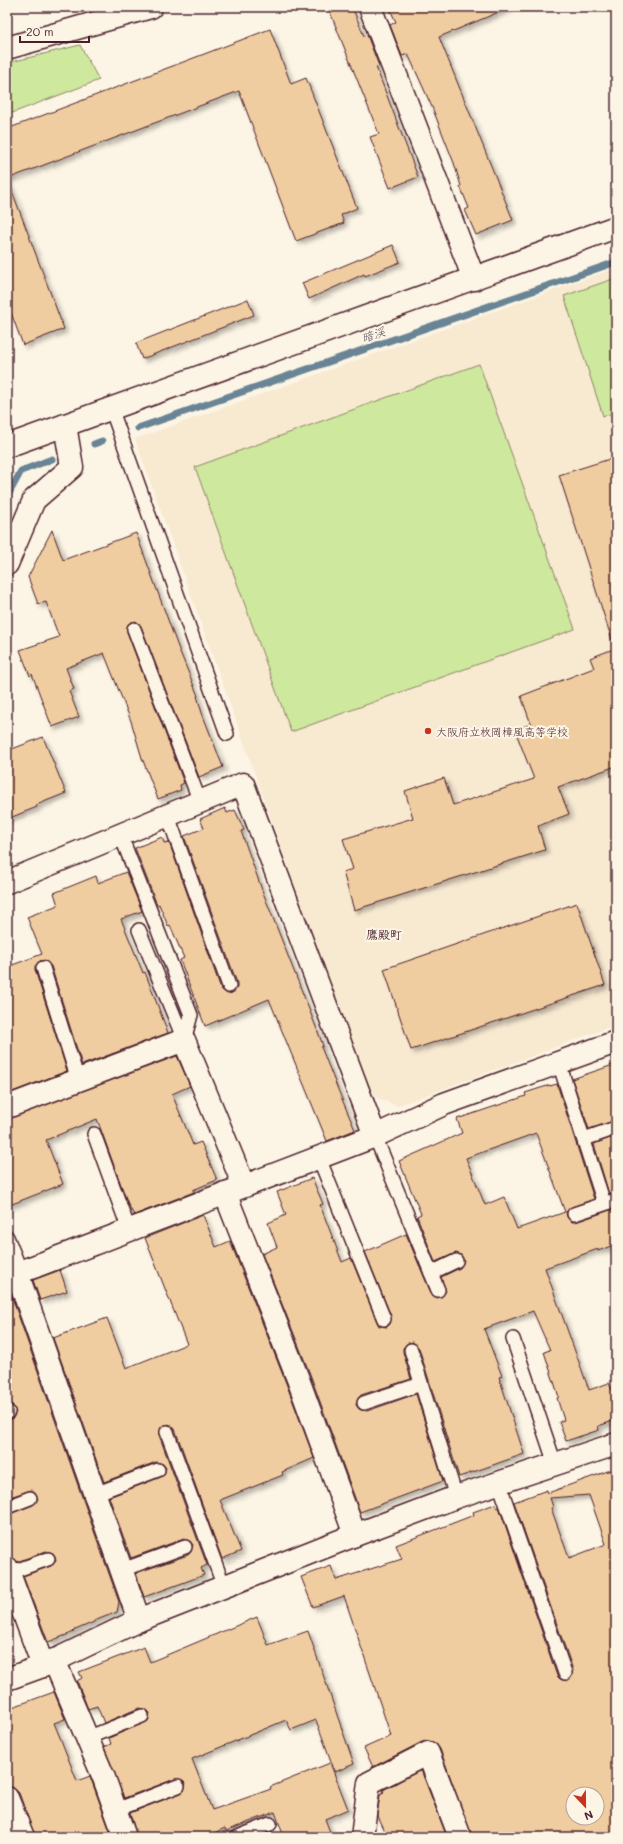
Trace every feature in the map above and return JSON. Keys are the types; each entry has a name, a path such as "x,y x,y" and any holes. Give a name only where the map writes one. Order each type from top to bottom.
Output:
{"street":[{"path":"7,48 149,7"},
{"path":"370,7 474,279"},
{"path":"7,446 616,227"},
{"path":"7,564 34,500 72,467 65,424"},
{"path":"7,882 121,836 243,784 375,1136"},
{"path":"7,1106 184,1040 298,1379 355,1535"},
{"path":"139,1620 15,1274 375,1136 444,1104 616,1042"},
{"path":"7,1679 49,1663 139,1620 355,1535 456,1497 616,1444"},
{"path":"8,1571 49,1663 87,1738 126,1837"},
{"path":"362,1837 369,1783 428,1753 460,1837"},
{"path":"7,1798 23,1837"}],"lane":[{"path":"111,408 227,734"},
{"path":"134,629 200,802"},
{"path":"168,816 229,986"},
{"path":"121,836 191,1016 184,1040"},
{"path":"139,930 184,1040"},
{"path":"43,968 78,1080"},
{"path":"559,1062 584,1139 610,1202 574,1214"},
{"path":"584,1139 616,1128"},
{"path":"94,1134 129,1230"},
{"path":"375,1136 438,1290"},
{"path":"319,1158 384,1319"},
{"path":"7,1237 15,1274"},
{"path":"431,1273 456,1261"},
{"path":"513,1339 555,1464"},
{"path":"411,1350 456,1497"},
{"path":"364,1403 421,1384"},
{"path":"167,1432 224,1587"},
{"path":"95,1494 158,1470"},
{"path":"499,1483 565,1673"},
{"path":"7,1507 30,1498"},
{"path":"122,1570 185,1547"},
{"path":"8,1571 48,1559"},
{"path":"87,1738 142,1716"},
{"path":"116,1810 178,1786"},
{"path":"238,1837 270,1824"}],"shaded area":[{"name":"大阪府立枚岡樟風高等学校","path":"616,268 616,1023 610,1027 397,1106 370,1095 135,439"}],"green space":[{"path":"80,45 99,80 7,115 7,63"},
{"path":"616,278 616,412 603,416 564,296"},
{"path":"479,364 575,629 291,732 195,467"}],"building":[{"path":"328,7 352,7 364,36 367,35 379,66 376,67 418,177 390,188 370,137 379,134"},
{"path":"389,7 511,7 439,37 513,220 476,235 465,210 469,208 460,186 454,163 432,107 408,54 402,56 390,25 396,22"},
{"path":"270,29 291,84 306,78 357,208 341,215 344,223 296,241 239,91 7,179 7,129"},
{"path":"7,183 9,183 64,329 23,345 7,302"},
{"path":"393,245 400,262 365,276 364,274 309,299 302,283"},
{"path":"248,299 254,315 142,359 136,343"},
{"path":"616,457 616,640 612,640 559,475"},
{"path":"52,530 63,560 136,533 178,647 198,696 202,713 223,767 199,777 141,626 136,621 128,624 127,632 184,783 180,785 181,790 158,799 142,758 131,721 104,653 66,668 74,689 69,691 79,717 52,727 32,674 30,676 20,650 59,637 46,602 38,604 28,577"},
{"path":"616,648 616,766 558,787 569,814 538,826 545,850 354,910 343,872 353,869 343,839 413,818 405,791 444,778 453,805 534,779 515,730 531,724 521,696 594,668 590,658"},
{"path":"43,737 66,793 7,819 7,751"},
{"path":"225,808 227,813 235,810 244,830 241,831 262,890 318,1032 323,1046 321,1047 355,1130 327,1141 269,999 205,1026 180,960 184,958 170,925 168,926 159,904 157,905 135,848 162,837 164,843 169,842 221,989 227,994 232,993 237,988 237,983 184,836 204,828 200,819"},
{"path":"126,872 142,911 121,919 143,973 145,972 168,1033 82,1065 51,966 45,960 40,961 35,966 35,970 67,1071 7,1094 7,967 42,954 27,917 58,905 54,893 96,876 98,883"},
{"path":"577,903 605,985 411,1050 384,969"},
{"path":"177,1056 190,1086 172,1094 193,1145 201,1142 217,1180 193,1190 194,1192 134,1215 128,1204 97,1119 46,1140 63,1184 7,1206 7,1119"},
{"path":"616,1064 616,1120 589,1129 572,1079"},
{"path":"557,1084 594,1199 571,1207 566,1212 567,1217 572,1222 576,1222 616,1208 616,1244 545,1268 589,1390 609,1383 612,1390 616,1389 616,1420 598,1426 599,1430 566,1441 559,1422 564,1420 557,1398 559,1397 544,1352 550,1350 533,1311 484,1329 502,1376 499,1377 524,1454 459,1477 419,1348 413,1342 408,1343 403,1348 403,1352 411,1379 361,1395 358,1398 356,1405 359,1409 367,1411 416,1394 443,1481 360,1512 310,1374 262,1254 277,1247 268,1223 286,1215 277,1192 312,1178 323,1204 320,1205 342,1262 351,1258 379,1326 387,1327 390,1324 391,1316 365,1252 406,1234 431,1293 437,1298 441,1297 446,1291 441,1277 460,1268 464,1261 461,1255 456,1253 435,1262 417,1216 421,1214 399,1161 462,1133 457,1119 526,1096 525,1093","holes":["536,1133 565,1212 517,1229 504,1197 485,1205 466,1158"]},
{"path":"616,1136 616,1192 609,1194 594,1144"},
{"path":"203,1215 216,1247 230,1241 314,1458 282,1472 283,1475 220,1500 241,1551 222,1559 175,1429 169,1424 161,1427 159,1435 207,1565 201,1568 204,1575 144,1597 136,1573 188,1555 191,1552 193,1545 190,1541 183,1539 131,1558 109,1497 161,1477 164,1475 166,1468 163,1464 156,1462 104,1482 53,1338 107,1318 126,1368 187,1344 145,1238"},
{"path":"60,1270 67,1291 40,1300 33,1280"},
{"path":"7,1289 9,1289 119,1602 117,1612 48,1642 23,1576 51,1566 56,1561 55,1556 53,1553 46,1551 17,1562 10,1556 7,1549 7,1515 33,1505 38,1499 35,1492 31,1490 7,1498 7,1420 12,1419 16,1412 12,1405 7,1404"},
{"path":"616,1468 616,1837 472,1837 440,1749 435,1743 429,1741 422,1742 373,1767 364,1748 391,1736 344,1596 313,1607 301,1577 331,1566 336,1580 402,1559 396,1545 474,1515 473,1512 495,1504 497,1508 499,1507 557,1676 560,1679 567,1681 571,1678 573,1670 514,1502 547,1490 548,1493","holes":["589,1495 606,1544 569,1558 551,1508 553,1507 550,1498"]},
{"path":"257,1617 268,1645 308,1631 354,1764 335,1772 316,1720 291,1730 286,1720 192,1759 212,1810 271,1789 270,1787 330,1763 348,1809 325,1819 332,1837 284,1837 275,1812 226,1831 225,1828 205,1837 137,1837 130,1813 181,1793 184,1791 186,1783 183,1780 175,1779 124,1798 104,1747 111,1744 109,1738 148,1721 150,1713 147,1710 139,1708 104,1723 97,1706 88,1709 77,1681 82,1678 79,1672 144,1647 150,1662"},
{"path":"54,1692 65,1719 54,1723 77,1781 90,1776 112,1837 35,1837 19,1793 14,1788 7,1786 7,1709"},
{"path":"421,1770 447,1837 387,1837 377,1816 380,1795 384,1793 383,1790"}],"waterway":[{"name":"暗渓","path":"138,428 616,262"},
{"name":"暗渓","path":"94,444 102,441"},
{"name":"暗渓","path":"7,497 21,471 52,459"}],"place":[{"name":"大阪府立枚岡樟風高等学校","path":"428,731"}],"district":[{"name":"鷹殿町","path":"384,934"}]}
